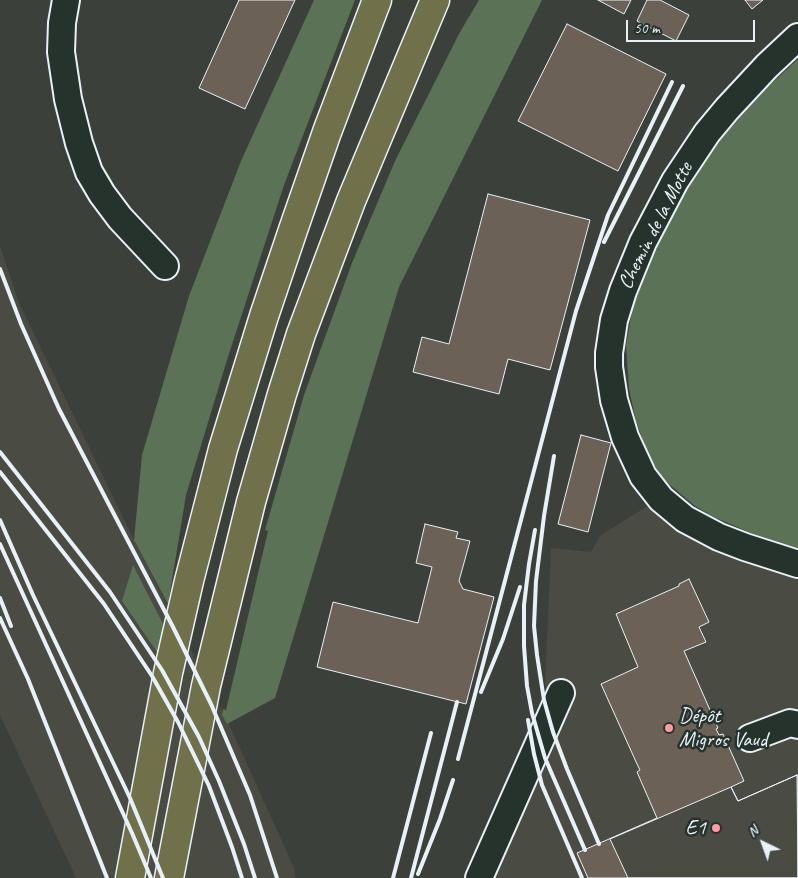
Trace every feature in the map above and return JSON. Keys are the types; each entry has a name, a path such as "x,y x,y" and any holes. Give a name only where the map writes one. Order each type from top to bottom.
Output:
{"highway":[{"path":"130,878 168,673 200,537 226,440 293,230 378,0"},
{"path":"293,230 396,0"},
{"path":"169,878 206,686 264,454 301,334 351,201 435,0"},
{"path":"384,121 455,0"}],"street":[{"path":"66,0 62,22 61,52 68,99 89,172 102,194 120,218 165,266"},
{"name":"Chemin de la Motte","path":"798,37 762,71 727,109 707,133 675,181 643,242 622,291 611,338 609,368 620,420 631,452 643,476 661,499 686,519 720,537 746,548 798,564"},
{"path":"479,878 561,693"},
{"path":"750,738 790,723 798,725"}],"shaded area":[{"path":"0,246 19,303 134,540 229,724 294,868 296,878 76,878 0,715"},
{"path":"649,505 669,524 772,567 798,575 798,878 468,878 549,702 545,684 551,548 591,552 600,536"}],"green space":[{"path":"314,0 355,0 284,185 226,363 186,495 168,604 134,540 142,455 189,296 241,161"},
{"path":"479,0 542,0 399,287 275,698 227,724 222,715 223,709 226,710 268,531 265,530 304,395 352,263 395,161 460,32"},
{"path":"798,59 798,548 751,533 714,517 695,506 663,479 648,455 636,421 629,389 626,345 633,306 681,195 706,154 770,85"},
{"path":"133,565 164,626 159,655 122,601"}],"building":[{"path":"239,0 295,0 245,109 199,88"},
{"path":"598,0 631,0 624,14"},
{"path":"647,0 660,0 689,15 676,41 637,21"},
{"path":"745,0 763,0 752,9"},
{"path":"567,24 666,74 618,171 518,121"},
{"path":"488,194 590,220 550,370 508,359 499,394 413,372 422,337 449,344"},
{"path":"581,435 611,443 588,532 558,524"},
{"path":"425,524 458,532 456,538 470,541 459,581 463,589 494,597 466,704 317,667 333,602 418,623 432,567 416,563"},
{"name":"Dépôt Migros Vaud","path":"689,579 709,622 699,627 706,642 684,651 718,728 716,729 719,735 723,734 744,781 731,787 738,801 797,775 798,777 798,878 588,878 577,853 657,818 637,772 640,770 601,684 638,667 616,614 679,586 679,584"},
{"name":"E1","path":"797,775 798,878 628,878 610,839 731,787 738,801"}],"railway":[{"path":"458,759 576,311 608,215 672,82"},
{"path":"604,242 683,86"},
{"path":"0,269 21,324 59,409 211,704 250,795 277,878"},
{"path":"0,452 110,592 162,670 199,737 219,781 244,844 255,878"},
{"path":"554,456 536,581 534,626 537,655 544,700 553,732 599,844"},
{"path":"0,472 104,604 152,676 178,722 209,786 242,878"},
{"path":"0,520 33,595 130,798 163,878"},
{"path":"535,530 524,605 524,646 527,686 532,713 545,758 585,850"},
{"path":"0,544 151,878"},
{"path":"481,692 503,639 520,587"},
{"path":"0,598 11,626"},
{"path":"0,618 28,679 107,878"},
{"path":"411,878 457,702"},
{"path":"528,720 542,785 582,878"},
{"path":"393,878 431,733"},
{"path":"418,874 453,780"}],"place":[{"name":"Dépôt Migros Vaud","path":"669,728"},
{"name":"E1","path":"716,828"}]}
